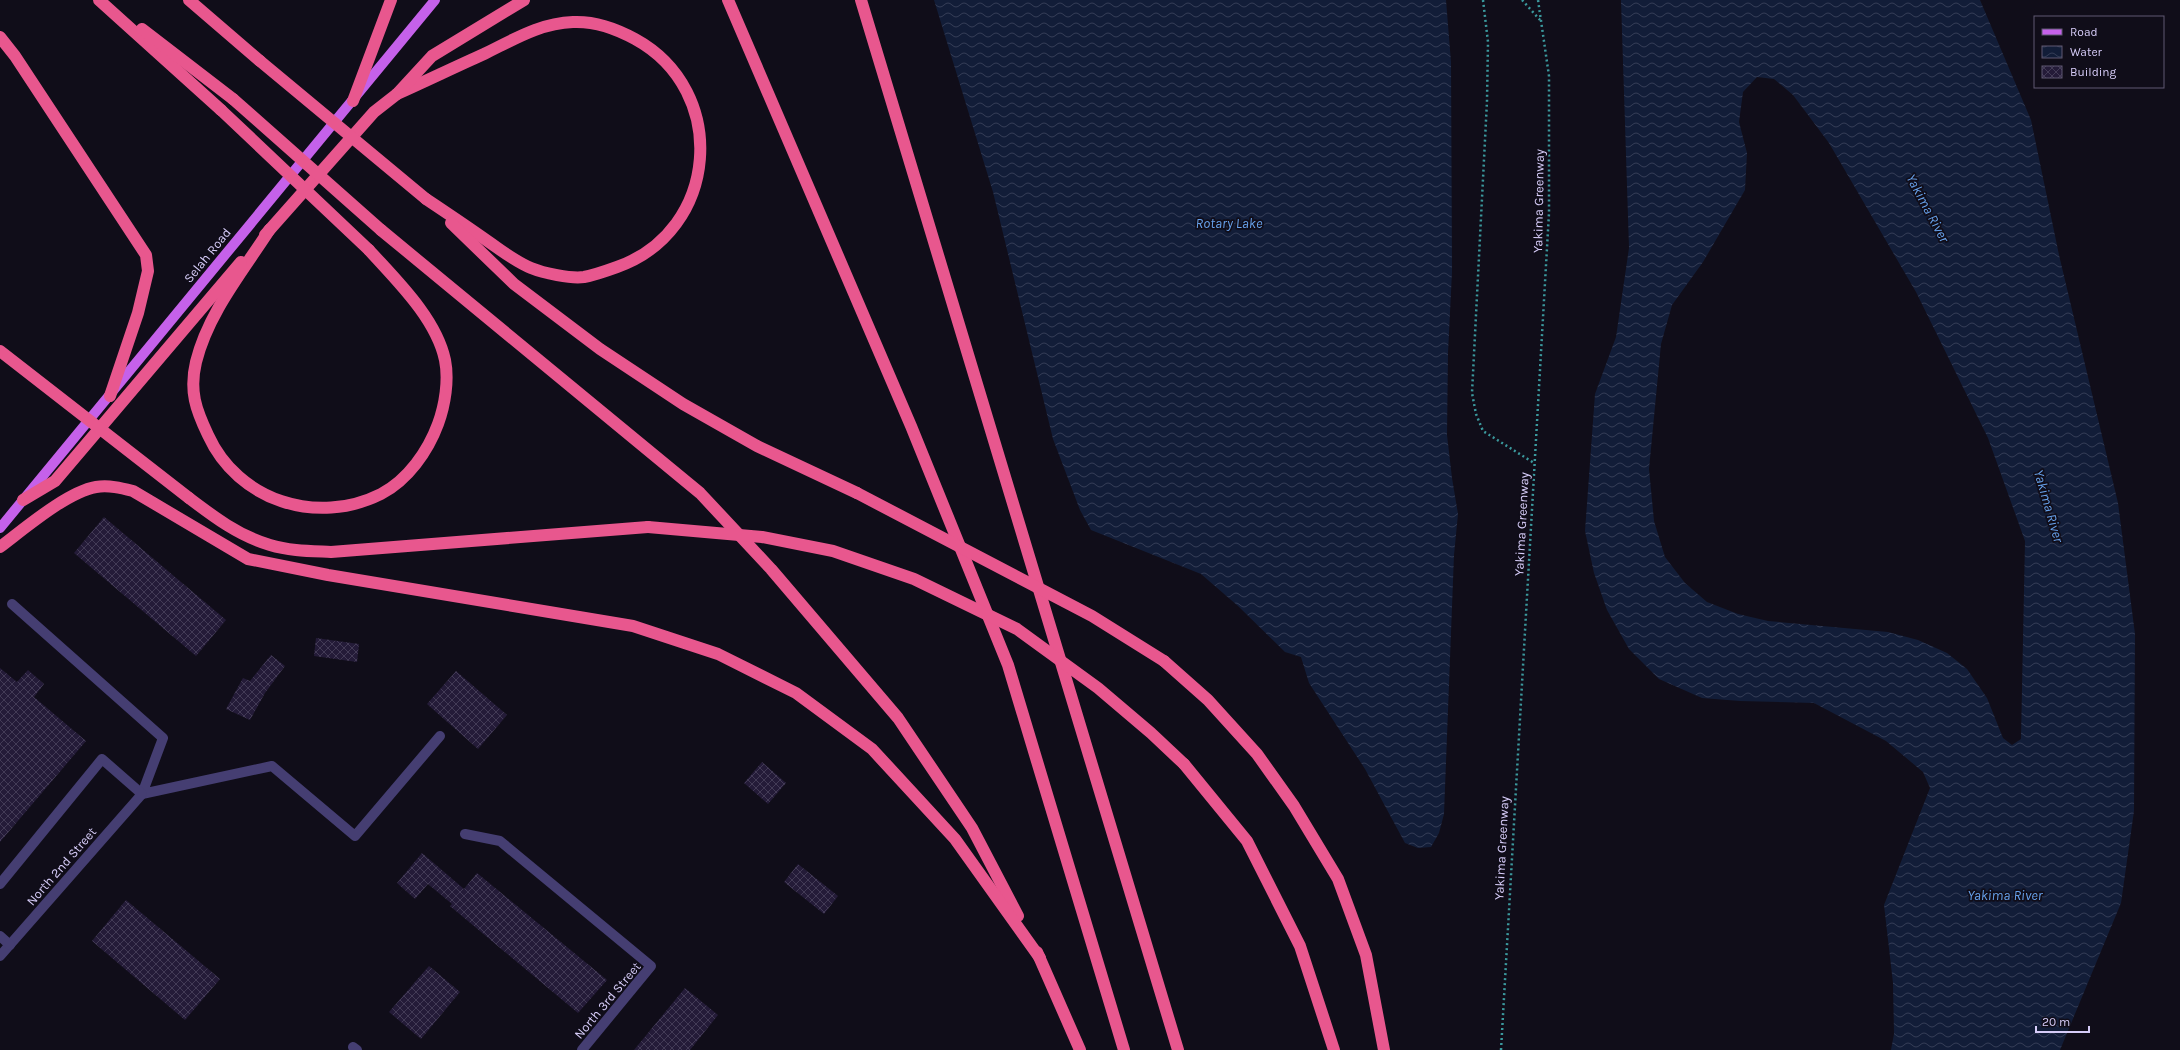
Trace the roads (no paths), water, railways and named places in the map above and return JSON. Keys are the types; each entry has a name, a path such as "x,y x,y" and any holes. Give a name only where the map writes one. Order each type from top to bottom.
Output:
{"highway":[{"path":"98,0 222,110 369,250 407,292 423,314 437,339 445,360 446,387 442,413 432,440 416,462 403,478 382,494 354,503 329,507 303,506 279,501 258,492 233,473 212,444 196,408 193,389 196,362 214,314 270,229"},
{"path":"104,0 233,99 381,230 700,494 771,569 898,718 972,828 1040,958 1080,1050"},
{"path":"189,0 426,199 514,284 600,349 683,404 757,446 857,493 1092,616 1164,661 1208,700 1257,754 1294,806 1338,879 1366,955 1384,1050"},
{"path":"353,101 391,0"},
{"path":"23,500 54,481 270,229 374,112 397,94 432,56 524,0"},
{"path":"728,0 908,418 1008,665 1124,1050"},
{"path":"861,0 1178,1050"},
{"path":"397,94 541,27 572,22 596,23 621,31 648,45 668,63 690,99 697,120 701,139 700,165 695,189 685,210 673,229 656,247 632,262 604,272 582,277 531,268 510,256 426,199"},
{"path":"0,37 15,56 146,255 148,271 138,313 110,396"},
{"path":"0,41 15,56"},
{"path":"0,351 189,498 243,535 271,545 299,550 331,552 648,527 762,536 833,551 914,579 1017,629 1098,688 1152,733 1184,764 1247,841 1300,946 1334,1050"},
{"path":"0,547 60,503 95,487 114,487 133,492 248,559 328,575 633,626 718,654 796,693 872,750 955,839 1040,958"}],"main road":[{"name":"Selah Road","path":"0,528 110,396 265,204 353,101 435,0"}],"street":[{"path":"12,604 163,738 142,794"},
{"path":"142,794 272,766 354,836 440,736"},
{"path":"0,884 102,759 142,794"},
{"name":"North 2nd Street","path":"0,956 142,794"},
{"name":"North 3rd Street","path":"465,834 500,841 651,966 582,1050"},
{"path":"0,936 10,945"}],"water":[{"name":"Rotary Lake","path":"934,0 1446,0 1451,62 1452,272 1448,353 1447,435 1458,514 1454,555 1444,814 1439,833 1431,847 1418,848 1405,843 1365,769 1309,683 1301,657 1285,652 1238,606 1201,574 1091,530 1080,510 1053,439 993,192"},
{"name":"Yakima River","path":"1621,0 1980,0 2031,120 2059,255 2118,503 2135,634 2134,811 2121,903 2060,1050 1891,1050 1894,1034 1893,983 1884,905 1930,788 1923,772 1886,741 1814,703 1740,701 1702,698 1659,679 1629,649 1607,610 1594,573 1585,531 1595,394 1616,337 1629,248","holes":["1757,77 1774,79 1793,95 1829,143 1916,292 1988,438 2025,541 2021,739 2012,745 2003,738 1987,698 1967,669 1947,653 1918,640 1888,632 1768,621 1738,614 1707,602 1685,583 1665,557 1654,521 1649,469 1661,344 1672,305 1703,262 1745,190 1747,153 1739,122 1743,92"]}]}
